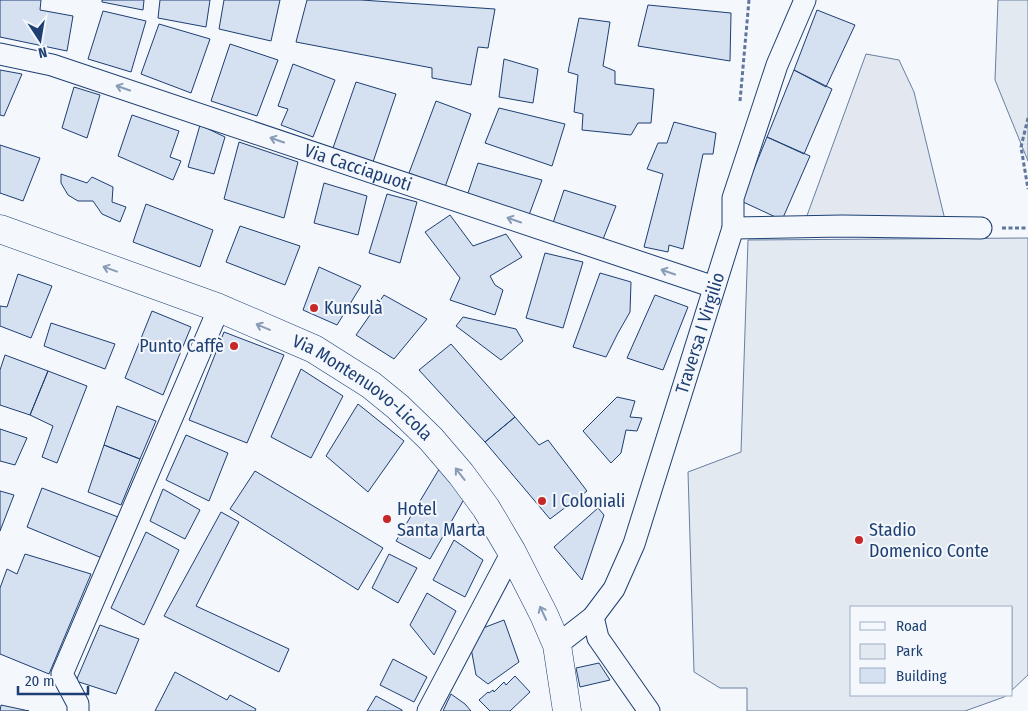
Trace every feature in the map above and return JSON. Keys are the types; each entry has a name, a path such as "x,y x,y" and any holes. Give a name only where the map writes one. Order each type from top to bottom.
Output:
{"street":[{"name":"Traversa I Virgilio","path":"556,645 593,617 614,589 634,544 733,228 733,198 777,65 805,0"},
{"name":"Via Cacciapuoti","path":"0,54 52,65 714,287"},
{"path":"733,228 842,226 981,228"},
{"name":"Via Montenuovo-Licola","path":"0,229 219,308 314,349 371,385 398,407 431,439 461,474 486,508 512,552 544,616 556,645 567,711"},
{"path":"78,711 78,704 62,674 219,308"},
{"path":"428,711 512,552"},
{"path":"593,617 598,638 649,711"}],"path":[{"path":"740,105 740,87 749,0"},
{"path":"1028,118 1021,147 1028,189"}],"green space":[{"path":"998,0 1028,0 1028,161 995,80"},
{"name":"Stadio Domenico Conte","path":"1028,238 1028,675 1013,689 1013,606 850,606 850,696 1006,696 1004,697 965,711 747,711 747,688 720,688 694,672 688,472 741,452 748,240"}],"shaded area":[{"path":"866,54 899,60 914,92 946,224 805,221"}],"building":[{"path":"0,0 41,0 40,10 73,16 67,51 0,37"},
{"path":"102,0 144,0 143,10 102,2"},
{"path":"160,0 210,0 206,27 158,18"},
{"path":"224,0 280,0 271,41 219,29"},
{"path":"307,0 361,0 495,9 488,48 478,47 471,85 432,78 432,68 296,42"},
{"path":"648,5 731,13 730,61 638,46"},
{"path":"817,10 855,25 826,87 794,70"},
{"path":"103,11 146,21 131,72 88,59"},
{"path":"579,18 610,22 603,66 615,71 615,84 654,89 651,123 638,123 631,135 582,130 583,114 574,112 578,75 568,72"},
{"path":"159,24 210,39 191,93 141,74"},
{"path":"230,44 278,60 257,116 211,101"},
{"path":"504,59 538,69 533,103 499,97"},
{"path":"293,64 335,80 313,137 281,125 288,109 278,106"},
{"path":"0,70 22,74 4,116 0,115"},
{"path":"794,70 832,89 804,154 767,137"},
{"path":"356,82 396,94 373,162 333,148"},
{"path":"74,87 100,95 87,138 62,128"},
{"path":"436,101 471,114 445,187 409,173"},
{"path":"499,108 565,124 552,166 485,143"},
{"path":"132,115 179,131 170,157 181,161 173,180 118,156"},
{"path":"674,122 716,133 713,154 703,154 683,249 669,245 668,252 644,247 663,174 647,169 658,143 667,143"},
{"path":"200,125 225,137 214,174 188,167"},
{"path":"767,137 810,156 782,220 741,201"},
{"path":"239,142 298,162 284,218 224,199"},
{"path":"0,145 40,158 23,201 0,193"},
{"path":"478,163 542,180 529,215 467,196"},
{"path":"61,174 87,183 92,177 113,187 112,202 126,207 120,222 102,214 93,201 78,201 68,195 61,183"},
{"path":"324,183 367,196 358,235 314,223"},
{"path":"564,190 616,206 602,242 552,226"},
{"path":"387,194 417,202 400,263 369,253"},
{"path":"146,204 213,230 200,267 133,242"},
{"path":"450,215 473,246 506,234 522,257 490,276 495,285 503,290 495,315 450,300 460,278 425,232"},
{"path":"240,226 300,246 285,285 226,262"},
{"path":"545,253 583,262 563,328 526,318"},
{"path":"319,267 361,286 337,325 303,310"},
{"path":"600,273 631,282 630,312 606,357 573,347"},
{"path":"18,274 52,286 31,338 0,326 0,306 7,307"},
{"path":"384,295 427,319 394,359 356,335"},
{"path":"655,295 688,307 663,370 627,358"},
{"path":"152,311 191,327 163,395 125,378"},
{"path":"463,317 516,329 523,341 501,360 456,326"},
{"path":"51,323 115,344 105,369 44,346"},
{"path":"224,332 284,355 247,443 189,420"},
{"path":"451,344 515,417 485,442 419,370"},
{"path":"5,355 48,371 30,415 0,405 0,370"},
{"path":"301,369 343,396 311,458 271,437"},
{"path":"48,371 87,386 57,463 42,457 53,426 30,415"},
{"path":"617,397 635,401 630,417 642,418 637,431 626,430 621,453 611,463 583,431"},
{"path":"358,404 404,441 368,492 326,456"},
{"path":"117,406 156,421 140,459 104,445"},
{"path":"515,417 539,445 548,440 587,491 550,519 485,442"},
{"path":"0,429 27,438 15,465 0,461"},
{"path":"186,435 228,453 209,501 166,480"},
{"path":"104,445 140,459 121,505 88,492"},
{"path":"441,466 467,494 430,559 396,541"},
{"path":"255,471 383,548 358,590 230,509"},
{"path":"42,488 118,517 102,558 27,527"},
{"path":"163,489 200,510 185,539 150,521"},
{"path":"0,491 14,495 0,531"},
{"path":"598,508 604,515 582,580 554,547"},
{"path":"221,512 239,522 196,606 289,649 279,672 164,616"},
{"path":"146,532 179,550 144,625 111,608"},
{"path":"454,540 483,560 465,597 433,580"},
{"path":"25,554 91,574 49,674 0,654 0,588 7,569 17,574"},
{"path":"389,554 417,568 398,603 372,588"},
{"path":"427,593 456,611 434,655 410,625"},
{"path":"504,620 519,662 488,684 476,675 471,648 483,628"},
{"path":"100,625 139,639 116,694 76,681"},
{"path":"393,659 427,677 414,702 380,685"},
{"path":"599,663 610,680 580,687 576,668"},
{"path":"175,672 227,700 230,695 256,709 255,711 155,711"},
{"path":"515,676 530,692 510,711 490,711 479,700 488,692 493,690 494,692 504,682 506,685"},
{"path":"451,694 465,704 471,711 443,711"},
{"path":"376,696 402,710 402,711 367,711"},
{"path":"1,705 29,711 0,711"}],"place":[{"name":"Kunsulà","path":"314,308"},
{"name":"Punto Caffè","path":"234,346"},
{"name":"I Coloniali","path":"542,501"},
{"name":"Hotel Santa Marta","path":"387,519"},
{"name":"Stadio Domenico Conte","path":"859,540"}]}
